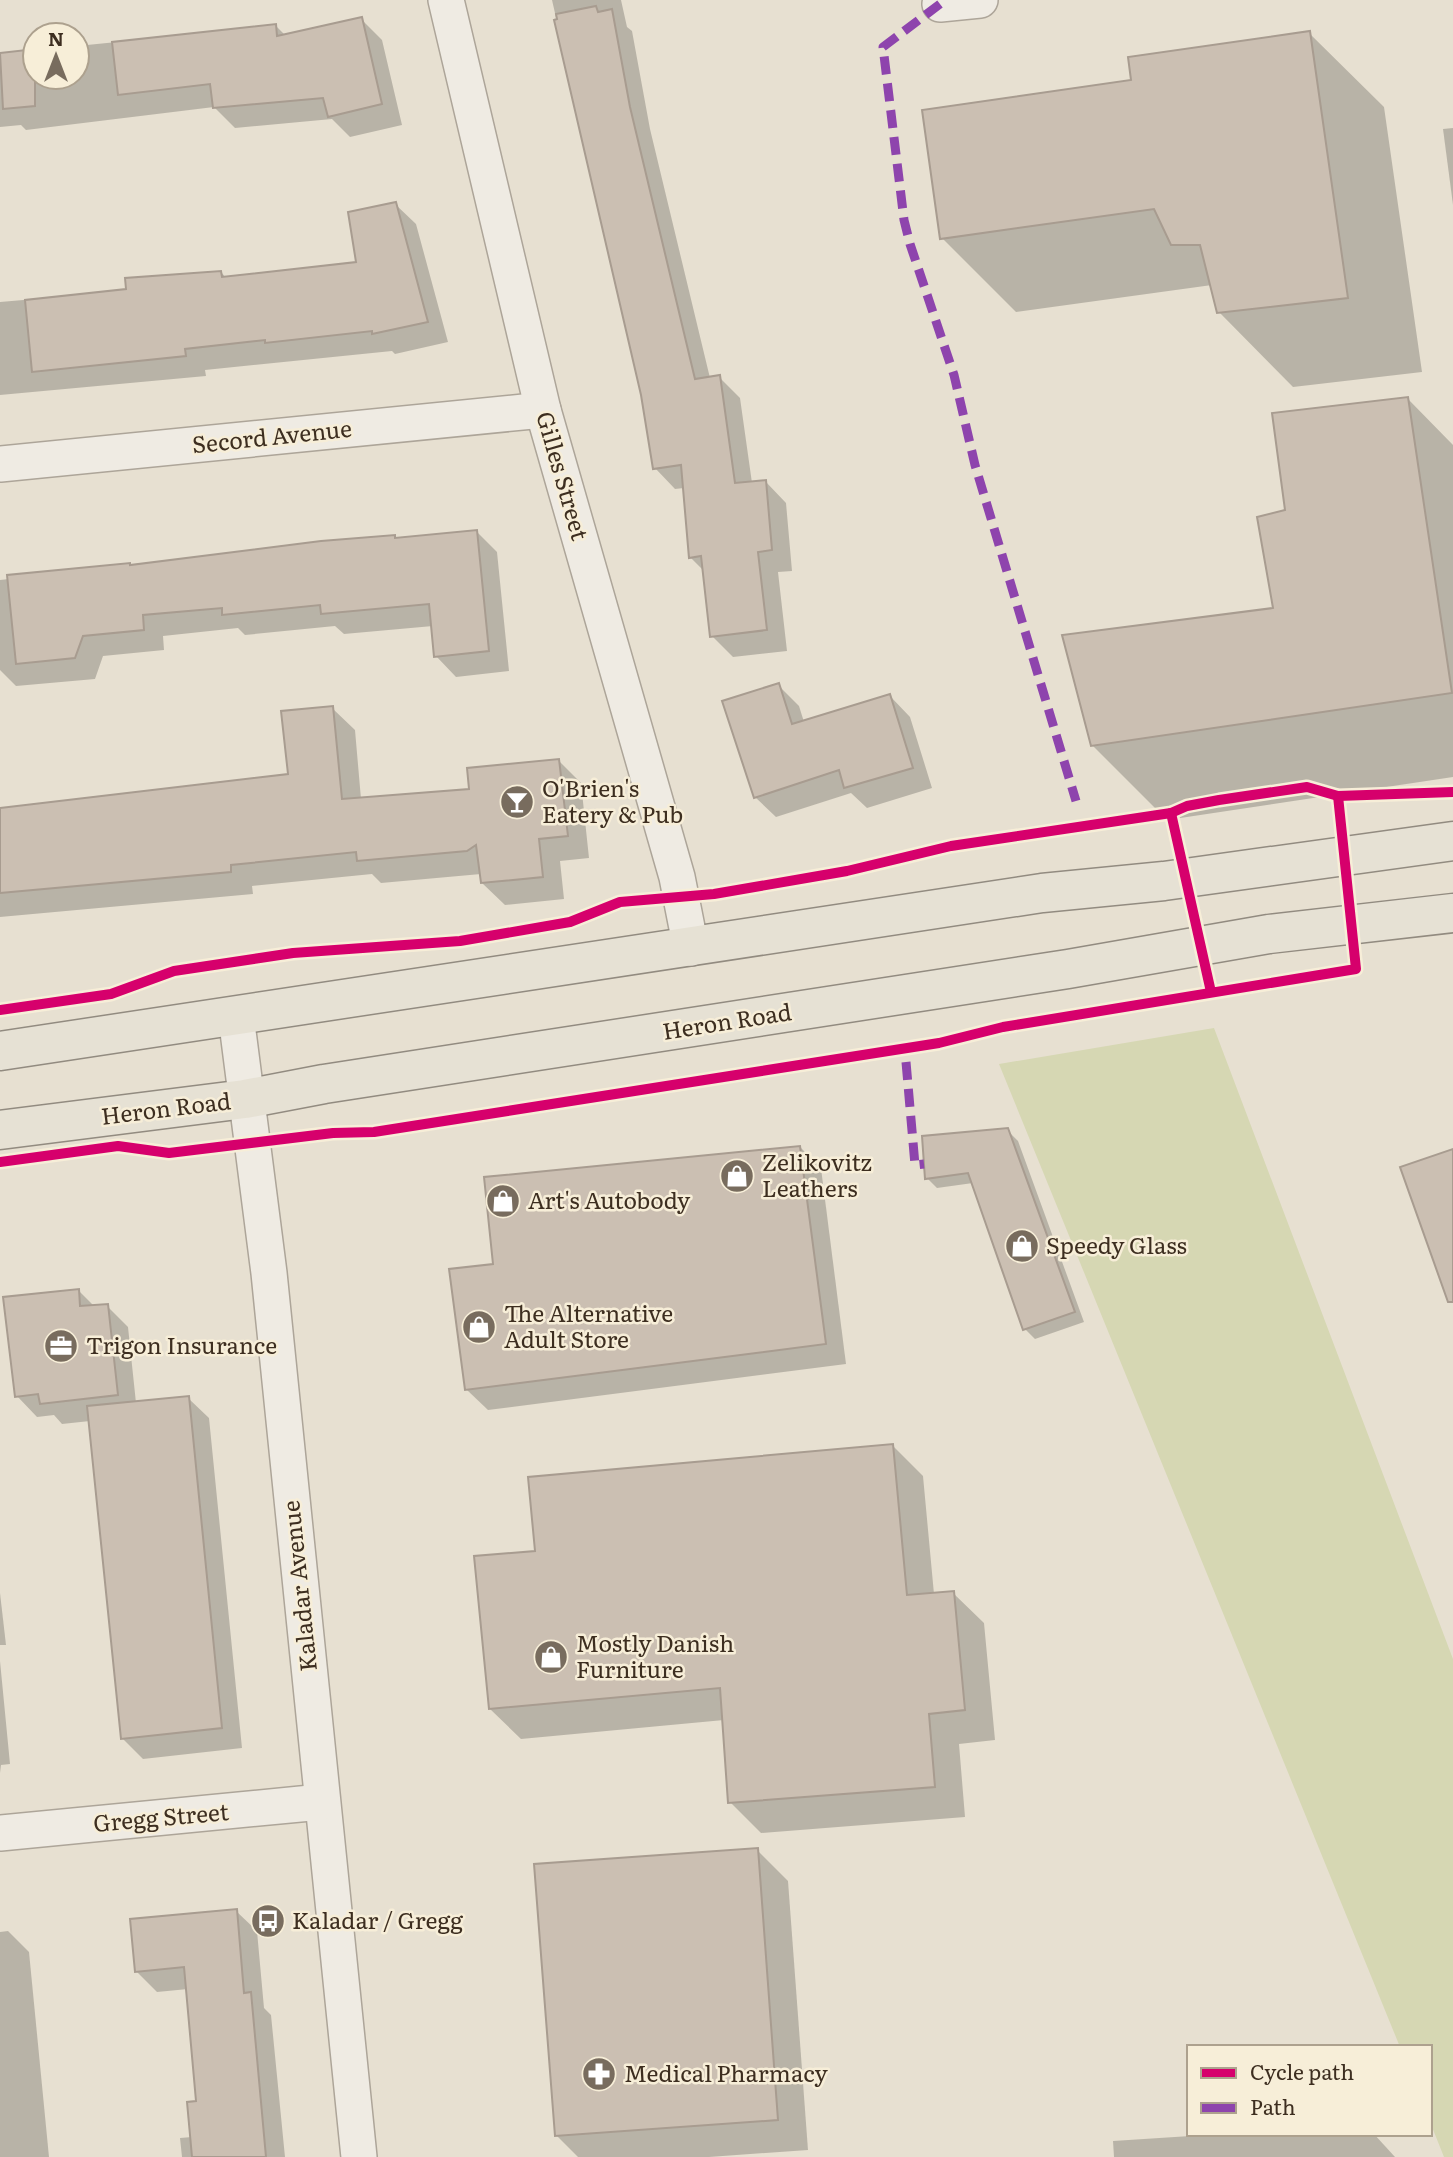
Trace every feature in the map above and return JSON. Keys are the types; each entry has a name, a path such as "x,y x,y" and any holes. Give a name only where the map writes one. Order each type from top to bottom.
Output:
{"main road":[{"path":"0,1051 1042,893 1164,880 1453,841"},
{"name":"Heron Road","path":"0,1130 245,1099 324,1084 1068,969 1269,934 1453,913"}],"street":[{"name":"Gilles Street","path":"446,0 543,410 677,877 691,948"},
{"path":"940,4 980,0"},
{"name":"Secord Avenue","path":"0,464 543,410"},
{"name":"Kaladar Avenue","path":"236,1016 269,1273 359,2157"},
{"name":"Gregg Street","path":"0,1833 321,1802"}],"green space":[{"path":"1214,1028 1453,1659 1453,2157 1444,2157 1432,2127 1432,2045 1399,2045 999,1064"}],"building":[{"path":"596,6 598,12 612,9 630,107 695,379 720,375 735,483 766,480 772,550 758,552 767,630 710,637 701,556 689,558 681,465 653,469 641,395 554,20 557,19 556,14"},
{"path":"362,17 382,104 328,117 323,98 213,108 210,84 118,95 112,42 276,24 277,36"},
{"path":"1310,31 1348,298 1217,313 1200,245 1171,245 1154,209 940,239 922,110 1131,80 1128,57"},
{"path":"21,51 21,91 35,91 35,106 3,109 0,53"},
{"path":"396,202 428,322 372,334 372,331 265,343 265,340 185,349 186,356 32,372 25,300 126,289 125,278 221,271 222,277 356,262 348,212"},
{"path":"1408,397 1452,693 1091,746 1062,635 1273,608 1257,517 1285,510 1272,413"},
{"path":"477,530 489,651 434,657 429,604 321,614 320,605 222,615 222,608 143,615 144,630 83,636 75,658 16,664 7,575 130,565 321,541 395,535 395,538"},
{"path":"779,683 792,724 890,694 913,768 844,788 839,770 754,798 722,701"},
{"path":"333,706 342,799 469,789 467,768 559,759 568,836 539,839 543,877 481,883 476,845 467,851 357,861 356,852 231,865 231,872 0,893 0,808 288,774 281,711"},
{"name":"Speedy Glass","path":"1008,1128 1075,1312 1023,1330 968,1173 925,1179 922,1136"},
{"path":"800,1146 826,1344 465,1390 449,1269 493,1264 484,1177"},
{"path":"1453,1149 1453,1302 1448,1302 1400,1167"},
{"name":"Trigon Insurance","path":"79,1289 80,1306 108,1304 118,1395 40,1404 38,1394 15,1397 3,1297"},
{"path":"189,1396 222,1728 121,1739 87,1406"},
{"path":"893,1444 907,1595 954,1591 965,1710 929,1714 935,1787 728,1803 720,1688 489,1709 474,1556 535,1551 528,1477"},
{"path":"758,1848 778,2120 555,2136 534,1864"},
{"path":"237,1909 244,1993 251,1992 266,2157 192,2157 187,2102 196,2101 184,1967 135,1972 130,1919"}],"marked path":[{"path":"940,4 883,47 904,220 954,375 975,465 1076,801"},
{"path":"906,1062 915,1165 924,1164"}],"cycle path":[{"path":"0,1010 111,994 174,971 293,953 460,941 570,922 620,902 714,894 847,871 951,846 1171,813 1187,806 1219,800 1307,787 1338,796 1453,792"},
{"path":"0,1162 118,1146 169,1153 333,1133 374,1132 939,1043 1003,1027 1356,969 1338,796"},
{"path":"1171,813 1211,992"}],"place":[{"name":"O'Brien's Eatery & Pub","path":"517,802"},
{"name":"Zelikovitz Leathers","path":"737,1176"},
{"name":"Art's Autobody","path":"503,1201"},
{"name":"Speedy Glass","path":"1022,1246"},
{"name":"The Alternative Adult Store","path":"479,1327"},
{"name":"Trigon Insurance","path":"61,1346"},
{"name":"Mostly Danish Furniture","path":"551,1657"},
{"name":"Kaladar / Gregg","path":"268,1921"},
{"name":"Medical Pharmacy","path":"599,2074"}]}
